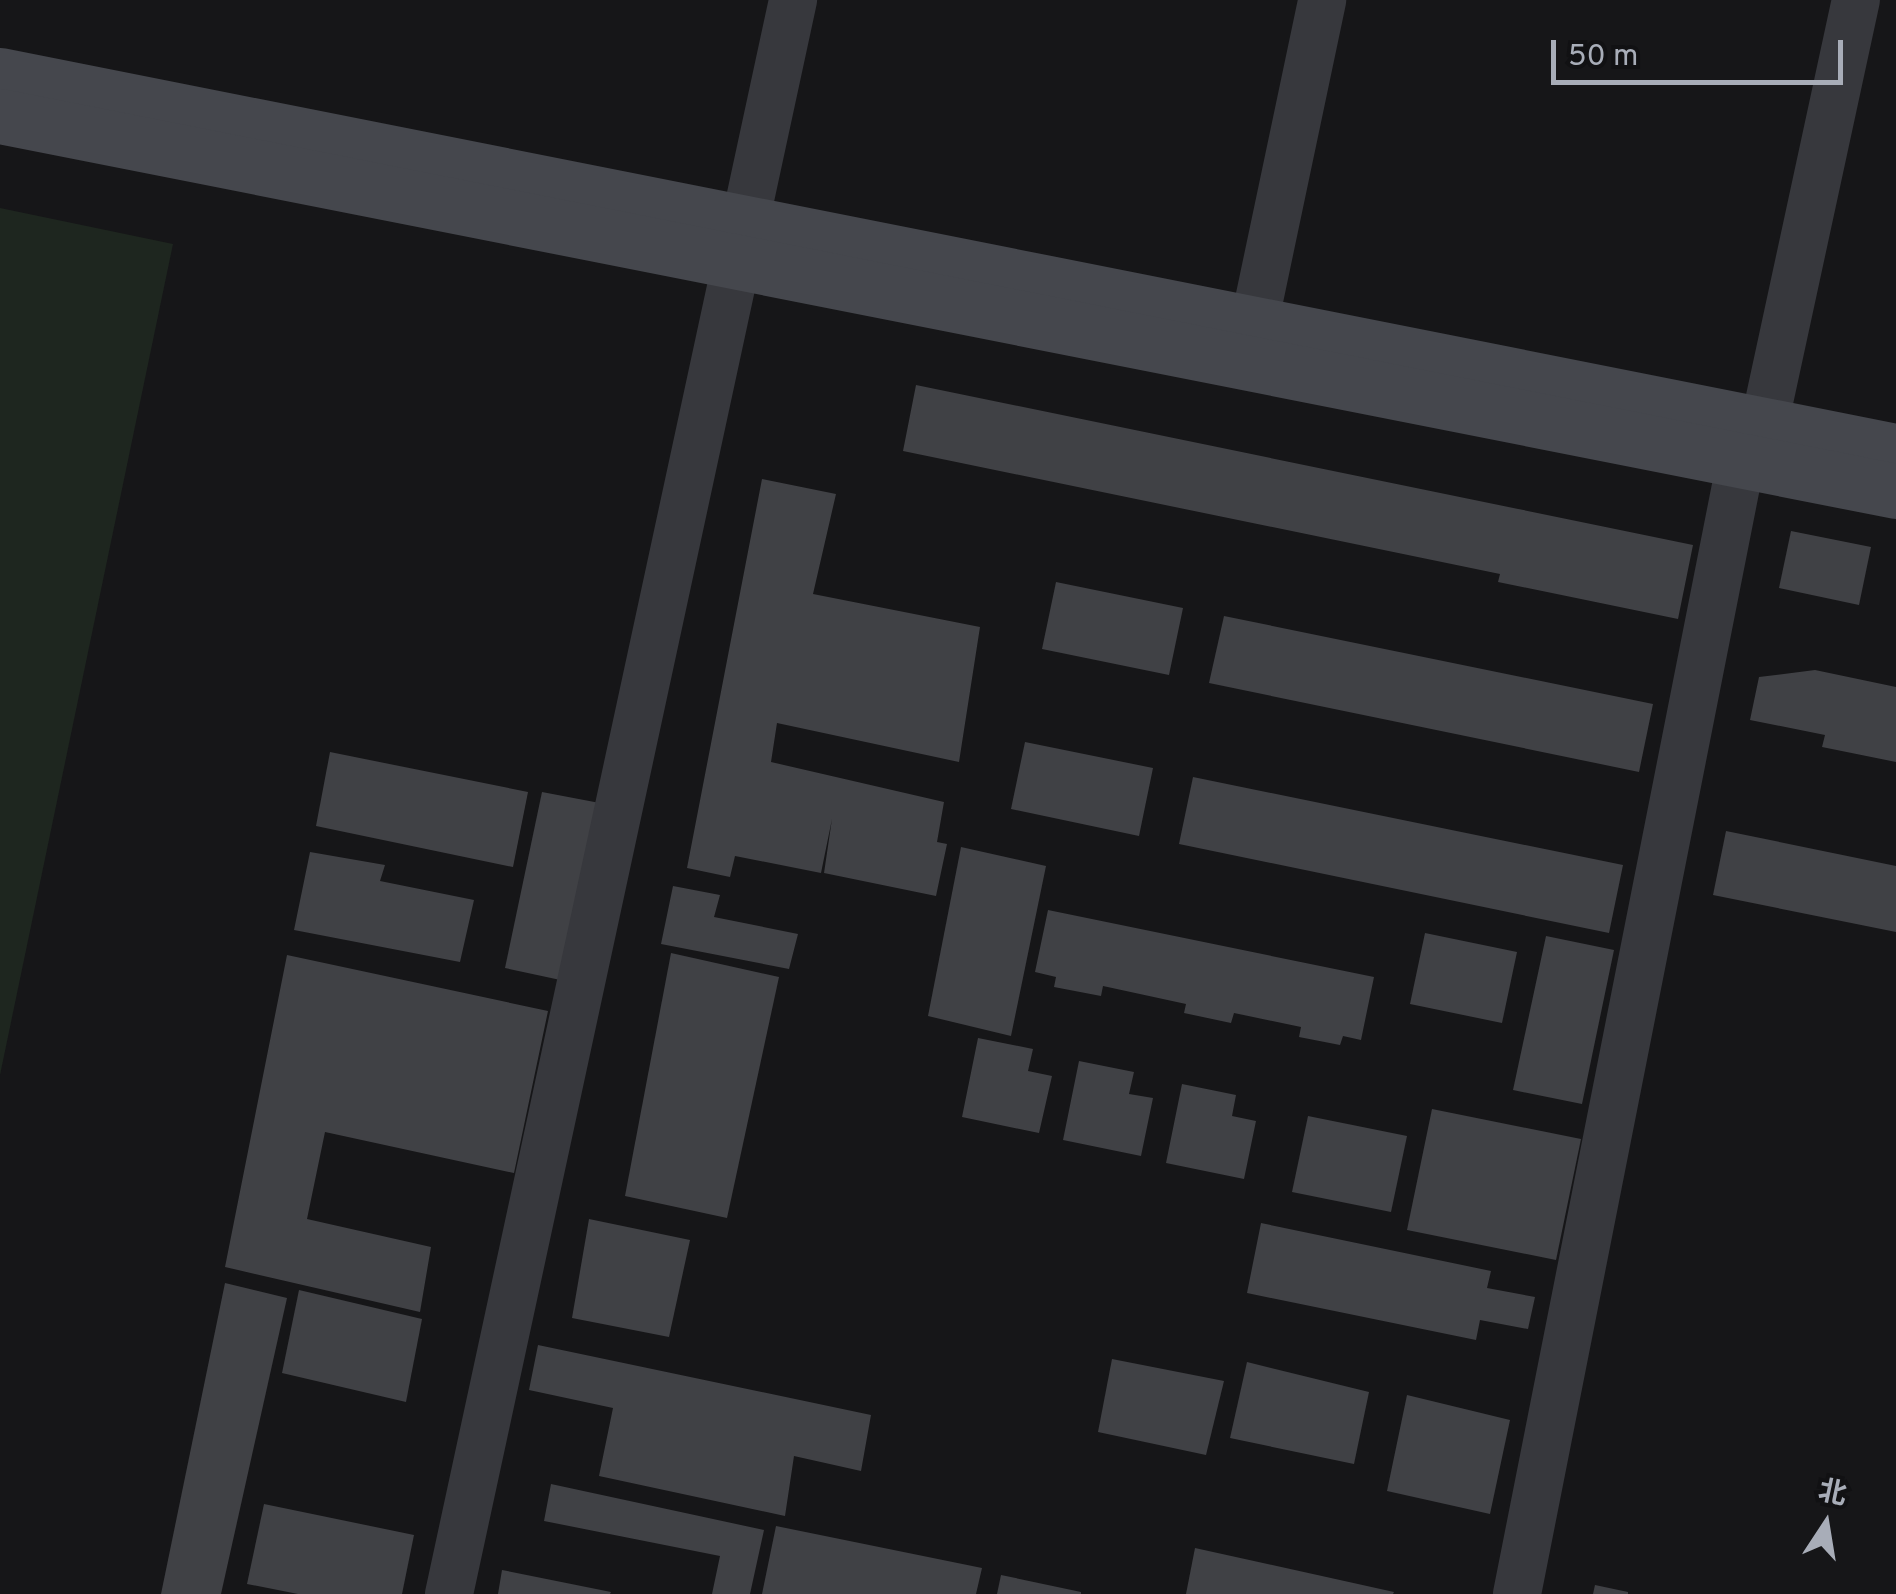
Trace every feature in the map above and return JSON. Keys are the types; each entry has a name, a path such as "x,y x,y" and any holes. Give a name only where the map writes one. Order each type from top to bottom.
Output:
{"street":[{"path":"449,1594 793,0"},
{"path":"1254,324 1322,0"},
{"path":"1518,1594 1753,443 1856,0"},
{"path":"0,76 741,243 1753,443 1896,451"},
{"path":"0,116 741,243 1254,324 1753,443 1896,491"}],"shaded area":[{"path":"0,208 173,244 0,1075"}],"building":[{"path":"916,385 1693,545 1678,619 1498,582 1500,574 903,451"},
{"path":"762,479 836,494 813,594 980,627 959,762 777,723 771,762 944,802 937,842 947,844 936,896 824,873 832,819 821,873 735,856 730,877 687,868"},
{"path":"1791,531 1871,547 1859,605 1779,588"},
{"path":"1056,582 1183,608 1169,675 1042,649"},
{"path":"1224,616 1653,704 1639,772 1209,683"},
{"path":"1815,670 1896,687 1896,762 1822,747 1825,735 1750,720 1759,677"},
{"path":"1025,742 1153,768 1139,836 1011,809"},
{"path":"330,752 528,792 513,867 316,826"},
{"path":"1193,777 1623,865 1609,933 1179,844"},
{"path":"542,792 605,804 565,981 505,968"},
{"path":"1726,831 1896,866 1896,932 1713,895"},
{"path":"961,847 1046,866 1011,1036 928,1016"},
{"path":"310,852 385,865 380,881 474,900 460,962 294,930"},
{"path":"673,886 720,895 714,917 798,934 789,969 661,944"},
{"path":"1048,910 1374,977 1361,1040 1343,1036 1340,1045 1299,1037 1301,1027 1234,1013 1231,1023 1184,1013 1186,1004 1103,986 1101,996 1054,987 1056,977 1035,972"},
{"path":"1425,933 1517,952 1502,1023 1410,1004"},
{"path":"1546,936 1614,950 1582,1104 1513,1090"},
{"path":"671,953 779,977 727,1218 625,1196"},
{"path":"287,955 548,1011 514,1173 325,1132 307,1219 431,1247 420,1312 225,1267"},
{"path":"978,1038 1033,1049 1028,1071 1052,1076 1039,1133 962,1117"},
{"path":"1079,1061 1134,1072 1129,1094 1153,1098 1141,1156 1063,1140"},
{"path":"1182,1084 1236,1095 1232,1116 1256,1121 1244,1179 1166,1163"},
{"path":"1432,1109 1581,1139 1556,1260 1407,1230"},
{"path":"1308,1116 1407,1136 1391,1212 1292,1192"},
{"path":"589,1219 690,1240 669,1337 572,1318"},
{"path":"1261,1223 1491,1271 1487,1288 1535,1297 1528,1329 1480,1320 1476,1340 1247,1293"},
{"path":"225,1283 287,1298 221,1594 161,1594"},
{"path":"299,1290 422,1319 406,1402 282,1373"},
{"path":"538,1345 871,1415 861,1471 794,1456 785,1516 599,1476 613,1408 529,1390"},
{"path":"1112,1359 1224,1381 1206,1455 1098,1432"},
{"path":"1247,1362 1369,1392 1354,1464 1230,1438"},
{"path":"1407,1395 1510,1420 1490,1514 1387,1491"},
{"path":"551,1484 764,1530 750,1594 712,1594 720,1556 544,1521"},
{"path":"264,1504 414,1535 402,1594 298,1594 247,1584"},
{"path":"776,1526 982,1568 976,1594 762,1594"},
{"path":"1195,1548 1394,1592 1186,1594"},
{"path":"502,1570 611,1592 498,1594"},
{"path":"1001,1575 1081,1592 1081,1594 997,1594"},
{"path":"1595,1585 1628,1592 1628,1594 1593,1594"}]}
